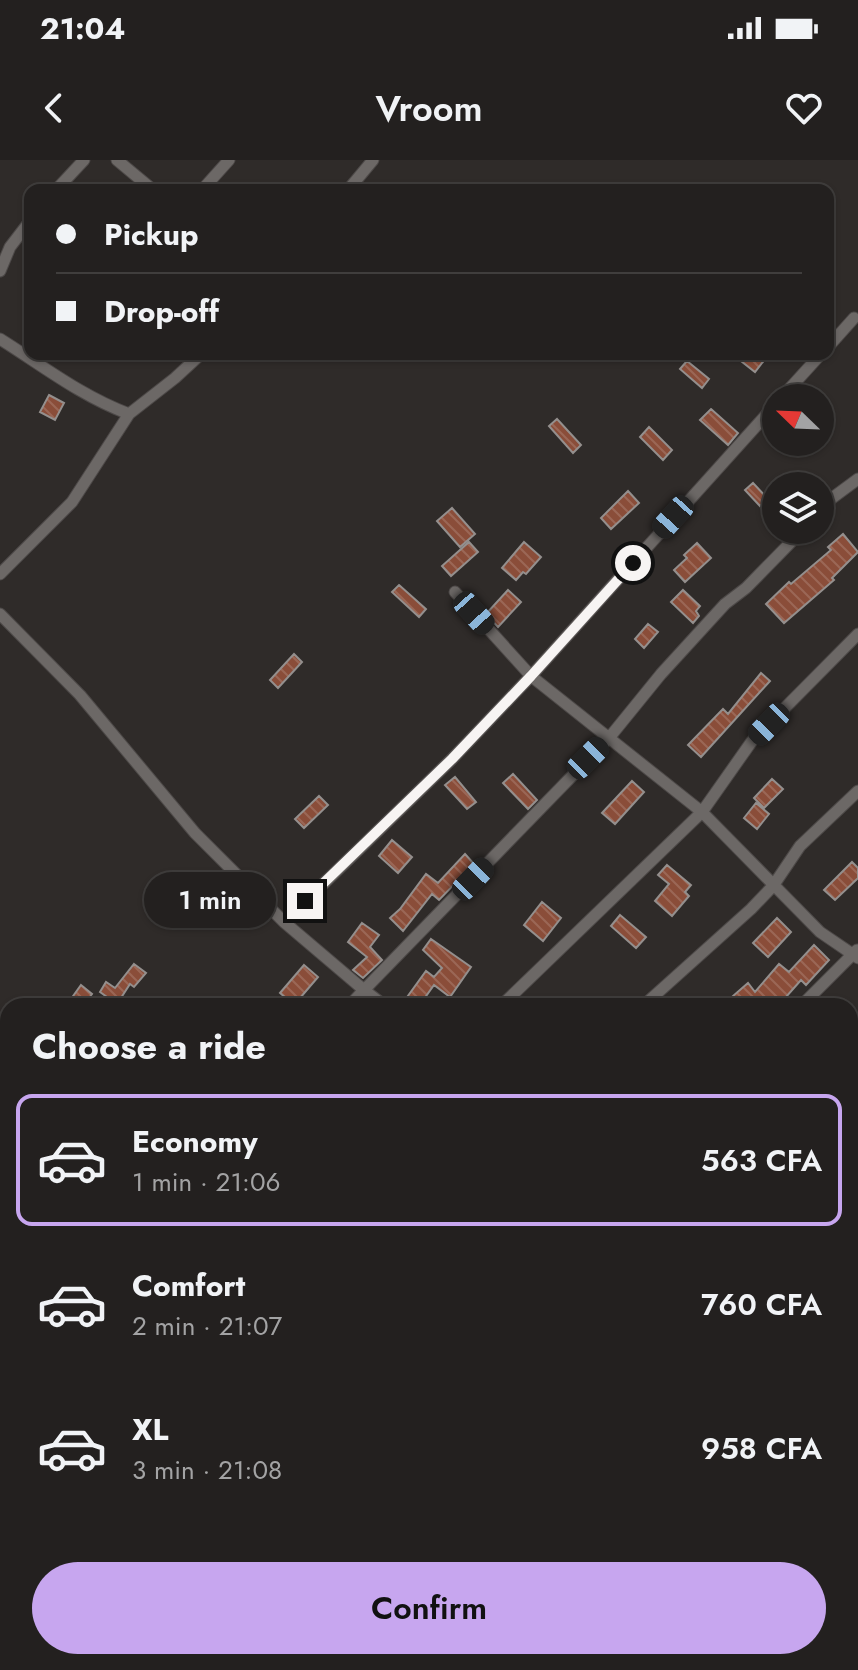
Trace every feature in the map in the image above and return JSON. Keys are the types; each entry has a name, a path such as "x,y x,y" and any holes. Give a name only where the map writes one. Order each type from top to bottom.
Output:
{"street":[{"path":"62,184 84,160"},
{"path":"117,160 146,184"},
{"path":"207,184 229,160"},
{"path":"353,184 373,160"},
{"path":"0,271 10,247 24,229"},
{"path":"834,340 854,318"},
{"path":"0,339 24,355"},
{"path":"32,360 87,396 129,414"},
{"path":"0,574 72,502 129,414 194,360"},
{"path":"794,384 816,360"},
{"path":"284,922 452,759 531,676 762,420"},
{"path":"834,497 858,479"},
{"path":"356,998 609,738 661,674 725,604 746,588 789,544"},
{"path":"455,592 531,676 702,812 820,932 856,953 809,998"},
{"path":"0,614 80,695 195,833 284,922 374,998"},
{"path":"509,998 702,812 752,741 858,634"},
{"path":"652,998 751,909 773,886 800,846 858,791"}],"building":[{"path":"742,360 764,360 755,372"},
{"path":"687,361 709,379 702,388 680,369"},
{"path":"49,395 64,403 55,420 40,412"},
{"path":"711,409 738,433 728,445 700,420"},
{"path":"557,419 581,445 573,453 549,426"},
{"path":"649,427 672,450 663,460 640,437"},
{"path":"753,483 762,493 762,504 760,506 745,490"},
{"path":"628,491 639,503 611,529 601,518"},
{"path":"452,508 475,534 460,547 437,521"},
{"path":"843,534 858,552 832,578 834,580 784,623 766,604 831,550 828,547"},
{"path":"469,542 478,552 451,576 442,566"},
{"path":"524,542 541,557 516,580 502,568"},
{"path":"697,543 711,558 685,582 674,570"},
{"path":"399,585 426,609 419,617 392,592"},
{"path":"508,590 521,602 498,627 486,614"},
{"path":"683,590 700,606 696,611 699,616 693,623 671,602"},
{"path":"648,624 658,632 644,648 635,639"},
{"path":"294,654 302,662 278,688 270,680"},
{"path":"761,673 770,681 701,757 688,745 723,709 728,714"},
{"path":"513,774 537,800 528,809 503,783"},
{"path":"455,777 476,802 467,809 445,785"},
{"path":"772,779 783,789 764,808 754,798"},
{"path":"632,781 644,792 615,824 602,813"},
{"path":"319,796 328,805 304,828 295,819"},
{"path":"756,803 769,814 757,829 744,818"},
{"path":"392,840 412,857 398,873 379,856"},
{"path":"465,854 474,864 439,900 432,894 403,931 390,918 426,874 438,883"},
{"path":"852,862 858,868 858,878 835,900 824,890"},
{"path":"667,865 691,885 685,892 689,896 672,916 655,901 669,884 658,875"},
{"path":"542,902 561,918 543,941 524,925"},
{"path":"620,915 646,937 636,948 611,926"},
{"path":"777,918 791,932 768,957 753,943"},
{"path":"362,923 379,935 370,947 382,960 363,978 353,970 367,957 348,942"},
{"path":"431,939 471,967 450,997 434,985 425,998 406,998 426,971 434,977 442,968 423,950"},
{"path":"814,945 829,960 806,985 801,980 785,998 733,996 748,983 755,992 779,964 789,972"},
{"path":"134,964 146,973 134,987 130,984 121,998 108,998 100,992 106,982 115,988"},
{"path":"304,965 318,977 300,998 286,998 280,993"},
{"path":"81,985 92,994 89,998 72,998"}],"route":[{"path":"305,901 452,759 633,563"}]}
